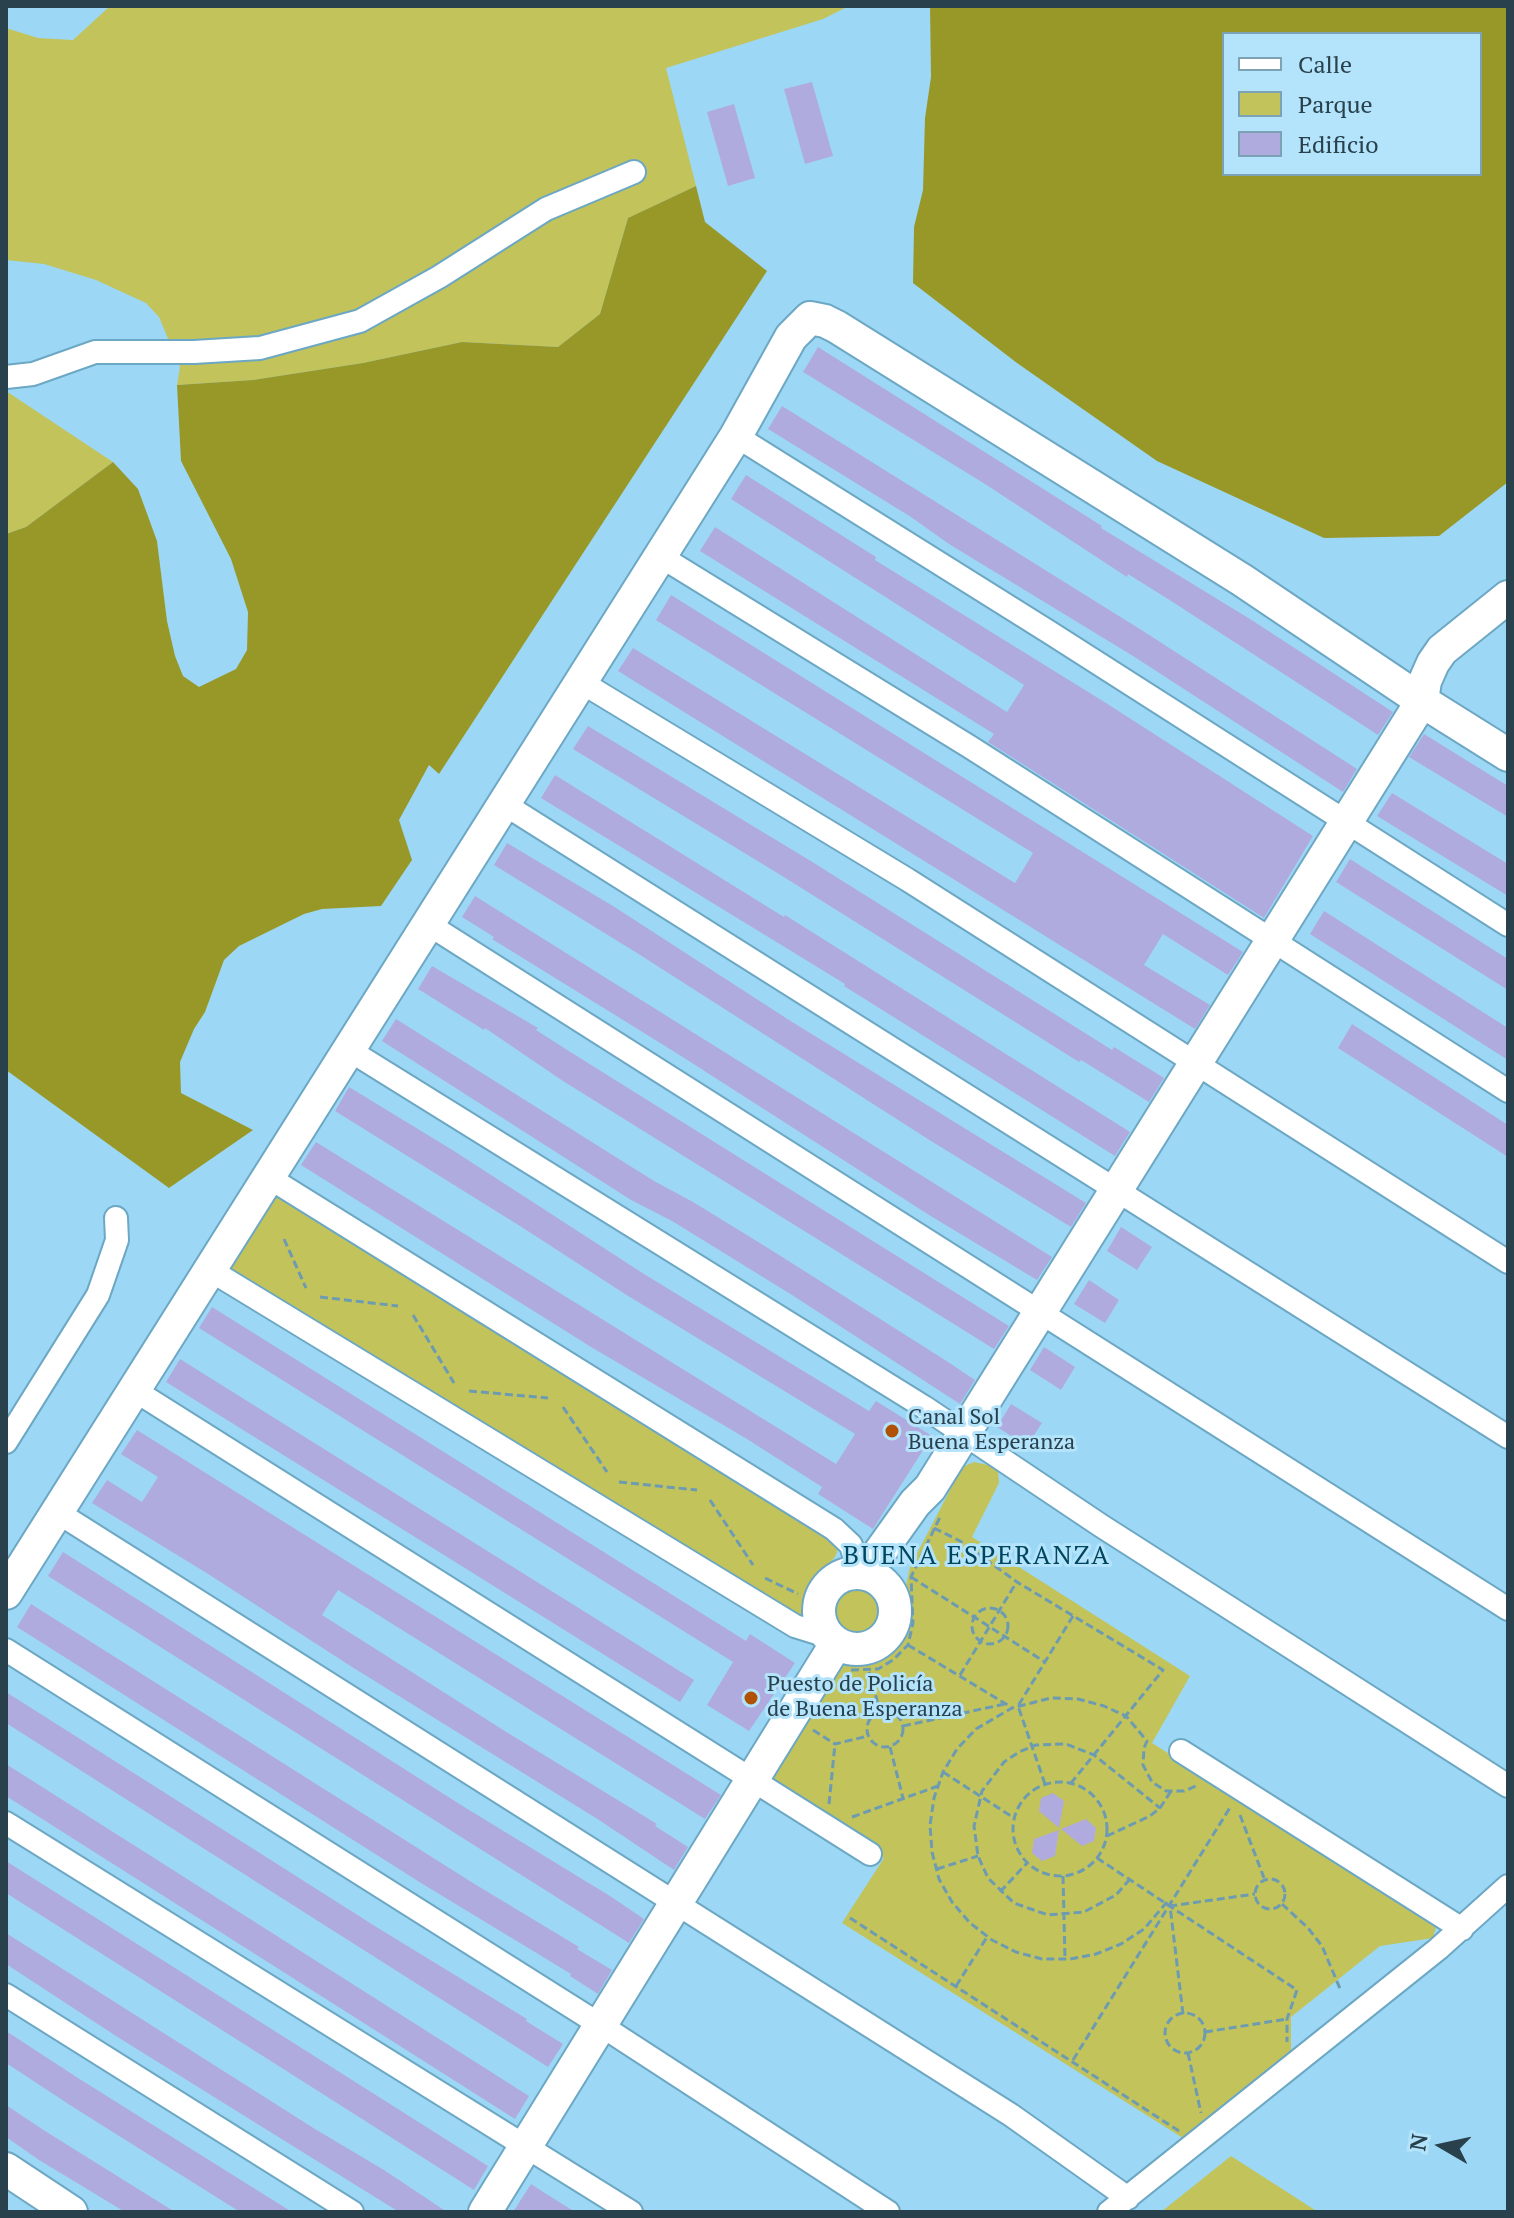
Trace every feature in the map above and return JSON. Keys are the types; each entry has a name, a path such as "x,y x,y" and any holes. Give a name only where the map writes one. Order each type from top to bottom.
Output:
{"street":[{"path":"6,377 33,374 95,352 260,348 360,321 439,277 546,209 634,172"},
{"path":"6,1593 736,436 799,326 810,318 825,321 1242,580 1508,755"},
{"path":"736,436 1508,925"},
{"path":"660,556 970,747 1508,1091"},
{"path":"880,1577 936,1501 964,1434 1422,701 1425,681 1442,650 1508,597"},
{"path":"581,682 908,880 1508,1262"},
{"path":"504,804 1508,1437"},
{"path":"428,924 1508,1609"},
{"path":"349,1050 964,1434 1100,1525 1508,1786"},
{"path":"210,1270 835,1650 875,1645 892,1626 894,1600 880,1577 834,1529 268,1177"},
{"path":"6,1442 98,1295 117,1240 116,1218"},
{"path":"134,1390 870,1854"},
{"path":"57,1512 1011,2115 1128,2198"},
{"path":"835,1650 820,1625 818,1612 825,1588 834,1579 880,1577"},
{"path":"6,1650 602,2026 888,2212"},
{"path":"485,2212 835,1650"},
{"path":"1181,1751 1462,1929"},
{"path":"6,1823 631,2212"},
{"path":"1109,2212 1462,1929 1508,1886"},
{"path":"6,1995 352,2212"},
{"path":"6,2169 71,2212"}],"path":[{"path":"284,1239 306,1288"},
{"path":"320,1297 398,1306"},
{"path":"413,1315 454,1383"},
{"path":"469,1391 548,1398"},
{"path":"563,1407 607,1472"},
{"path":"619,1482 697,1490"},
{"path":"710,1500 753,1565"},
{"path":"880,1577 934,1528 936,1501"},
{"path":"934,1528 960,1541 1017,1582 1163,1670 1071,1783"},
{"path":"880,1577 975,1617 1045,1662"},
{"path":"869,1671 893,1660 908,1645 913,1623 880,1577"},
{"path":"765,1578 799,1592 797,1601"},
{"path":"960,1675 1017,1582"},
{"path":"989,1608 1000,1611 1008,1623 1006,1636 995,1644 981,1642 972,1630 975,1617 989,1608"},
{"path":"1018,1706 1073,1616"},
{"path":"908,1645 1012,1708"},
{"path":"835,1650 869,1671 880,1711"},
{"path":"1126,1716 1078,1699 1051,1698 1012,1708 976,1729 957,1749 938,1786 930,1825 932,1852 952,1902 987,1937 1016,1952 1042,1959 1065,1959 1096,1954 1121,1944 1144,1929 1169,1904 1255,1894"},
{"path":"903,1726 1005,1704"},
{"path":"1018,1706 1045,1784"},
{"path":"880,1711 894,1713 903,1726 899,1740 889,1746 878,1746 868,1736 868,1721 880,1711"},
{"path":"813,1729 835,1744 868,1736"},
{"path":"829,1804 835,1744"},
{"path":"1130,1879 1116,1895 1084,1912 1064,1916 1031,1911 1000,1892 988,1878 978,1856 974,1826 981,1796 1004,1762 1032,1747 1066,1744 1094,1755 1160,1808"},
{"path":"889,1746 903,1798"},
{"path":"943,1772 1014,1818"},
{"path":"1071,1783 1085,1788 1099,1802 1107,1820 1107,1837 1097,1858 1082,1871 1063,1876 1044,1874 1027,1863 1016,1847 1014,1818 1023,1800 1045,1784 1071,1783"},
{"path":"849,1818 938,1786"},
{"path":"1107,1837 1142,1821 1160,1808 1171,1791"},
{"path":"1073,2060 1234,1800 1265,1880"},
{"path":"937,1869 978,1856"},
{"path":"1097,1858 1297,1990"},
{"path":"1000,1892 1027,1863"},
{"path":"1063,1876 1065,1959"},
{"path":"1273,1879 1281,1883 1285,1895 1282,1904 1274,1909 1265,1909 1257,1903 1255,1894 1258,1885 1265,1880 1273,1879"},
{"path":"1169,1904 1183,2014"},
{"path":"1282,1904 1322,1946 1341,1991"},
{"path":"850,1918 1187,2136"},
{"path":"956,1986 987,1937"},
{"path":"1183,2014 1199,2019 1205,2032 1201,2045 1188,2053 1175,2050 1166,2037 1170,2021 1183,2014"},
{"path":"1205,2032 1287,2019"},
{"path":"1188,2053 1203,2123"}],"green space":[{"path":"110,6 849,6 823,19 666,68 696,186 628,218 600,314 558,347 462,342 363,363 253,380 177,385 180,367 159,317 146,303 96,280 44,264 6,260 6,28 38,38 73,40"},
{"path":"6,391 113,462 26,527 6,534"},
{"path":"275,1192 807,1521 837,1545 835,1557 809,1584 797,1621 223,1273"},
{"path":"974,1462 988,1465 998,1472 999,1483 972,1537 1190,1676 1152,1743 1434,1921 1436,1927 1433,1938 1380,1946 1291,2017 1291,2052 1186,2140 842,1923 884,1858 776,1791 769,1780 829,1673 843,1666 880,1660 900,1643 906,1626 905,1590 910,1567 962,1467"},
{"path":"856,1580 868,1582 878,1589 885,1599 885,1623 878,1633 868,1640 856,1642 844,1640 834,1633 827,1623 825,1611 827,1599 834,1589 844,1582"},
{"path":"1231,2156 1318,2212 1161,2212"}],"shaded area":[{"path":"930,6 1508,6 1508,482 1439,536 1324,538 1157,461 1017,363 913,283 914,227 923,190 925,118 931,77"},
{"path":"696,186 705,222 767,271 439,774 429,765 399,820 412,860 381,906 322,909 304,914 239,946 224,960 205,1012 180,1062 181,1093 253,1130 169,1188 6,1070 6,534 26,527 113,462 138,489 157,541 167,621 183,676 199,687 236,669 247,650 248,612 231,559 181,461 177,385 253,380 363,363 462,342 558,347 600,314 628,218"}],"building":[{"path":"812,82 833,156 805,164 784,89"},
{"path":"734,104 755,178 728,186 707,112"},
{"path":"818,347 1393,712 1378,735 1168,599 1128,574 1127,577 985,484 803,372"},
{"path":"782,406 1143,631 1357,769 1343,792 1133,656 768,429"},
{"path":"746,475 876,557 875,560 1313,836 1264,918 988,742 994,734 700,551 715,527 1007,712 1024,685 731,499"},
{"path":"671,595 1243,952 1228,975 1163,934 1144,965 1210,1005 1195,1029 618,671 633,648 1015,883 1033,853 656,620"},
{"path":"588,726 1112,1050 1114,1047 1164,1078 1149,1102 1081,1060 1079,1062 573,749"},
{"path":"1424,734 1508,786 1508,817 1409,757"},
{"path":"555,775 1130,1132 1115,1156 845,984 541,798"},
{"path":"1392,793 1508,864 1508,896 1377,816"},
{"path":"507,843 613,906 789,1020 1086,1203 1071,1227 494,865"},
{"path":"1350,859 1508,959 1508,990 1336,882"},
{"path":"475,896 1052,1257 1037,1280 492,939 494,937 462,917"},
{"path":"1324,911 1508,1028 1508,1060 1310,934"},
{"path":"432,966 538,1028 536,1030 572,1053 1009,1326 994,1349 563,1081 485,1028 418,989"},
{"path":"396,1019 654,1181 768,1248 975,1380 960,1404 792,1295 672,1221 631,1200 382,1041"},
{"path":"1352,1024 1508,1125 1508,1157 1338,1048"},
{"path":"349,1087 644,1274 869,1411 876,1401 932,1436 873,1529 818,1494 822,1487 747,1439 591,1347 301,1165 316,1142 836,1464 855,1434 625,1294 335,1111"},
{"path":"1121,1227 1152,1247 1137,1270 1107,1251"},
{"path":"1089,1280 1119,1300 1105,1323 1074,1304"},
{"path":"212,1307 746,1641 750,1634 795,1663 749,1731 707,1705 733,1662 199,1328"},
{"path":"1044,1347 1075,1367 1061,1390 1030,1370"},
{"path":"180,1359 694,1680 680,1702 166,1382"},
{"path":"1011,1404 1042,1423 1027,1446 997,1427"},
{"path":"137,1430 721,1795 705,1819 338,1590 322,1615 657,1824 655,1826 688,1847 674,1870 92,1503 107,1480 142,1502 158,1477 121,1454"},
{"path":"63,1552 644,1919 629,1943 48,1576"},
{"path":"31,1604 579,1947 577,1949 612,1970 598,1994 571,1974 421,1883 17,1627"},
{"path":"6,1692 527,2019 563,2044 548,2067 6,1723"},
{"path":"6,1764 529,2096 515,2119 6,1796"},
{"path":"1053,1793 1064,1801 1059,1828 1039,1811 1041,1798"},
{"path":"1086,1819 1096,1828 1094,1841 1082,1846 1061,1829"},
{"path":"1059,1830 1055,1856 1042,1861 1032,1853 1034,1839"},
{"path":"6,1861 488,2166 474,2190 6,1893"},
{"path":"6,1933 447,2212 399,2212 116,2036 6,1964"},
{"path":"6,2031 292,2212 240,2212 73,2107 6,2063"},
{"path":"6,2105 175,2212 125,2212 39,2160 6,2137"},
{"path":"531,2184 548,2195 575,2212 513,2212"}],"place":[{"name":"Canal Sol Buena Esperanza","path":"892,1431"},
{"name":"Puesto de Policía de Buena Esperanza","path":"751,1698"}],"district":[{"name":"BUENA ESPERANZA","path":"977,1557"}]}
